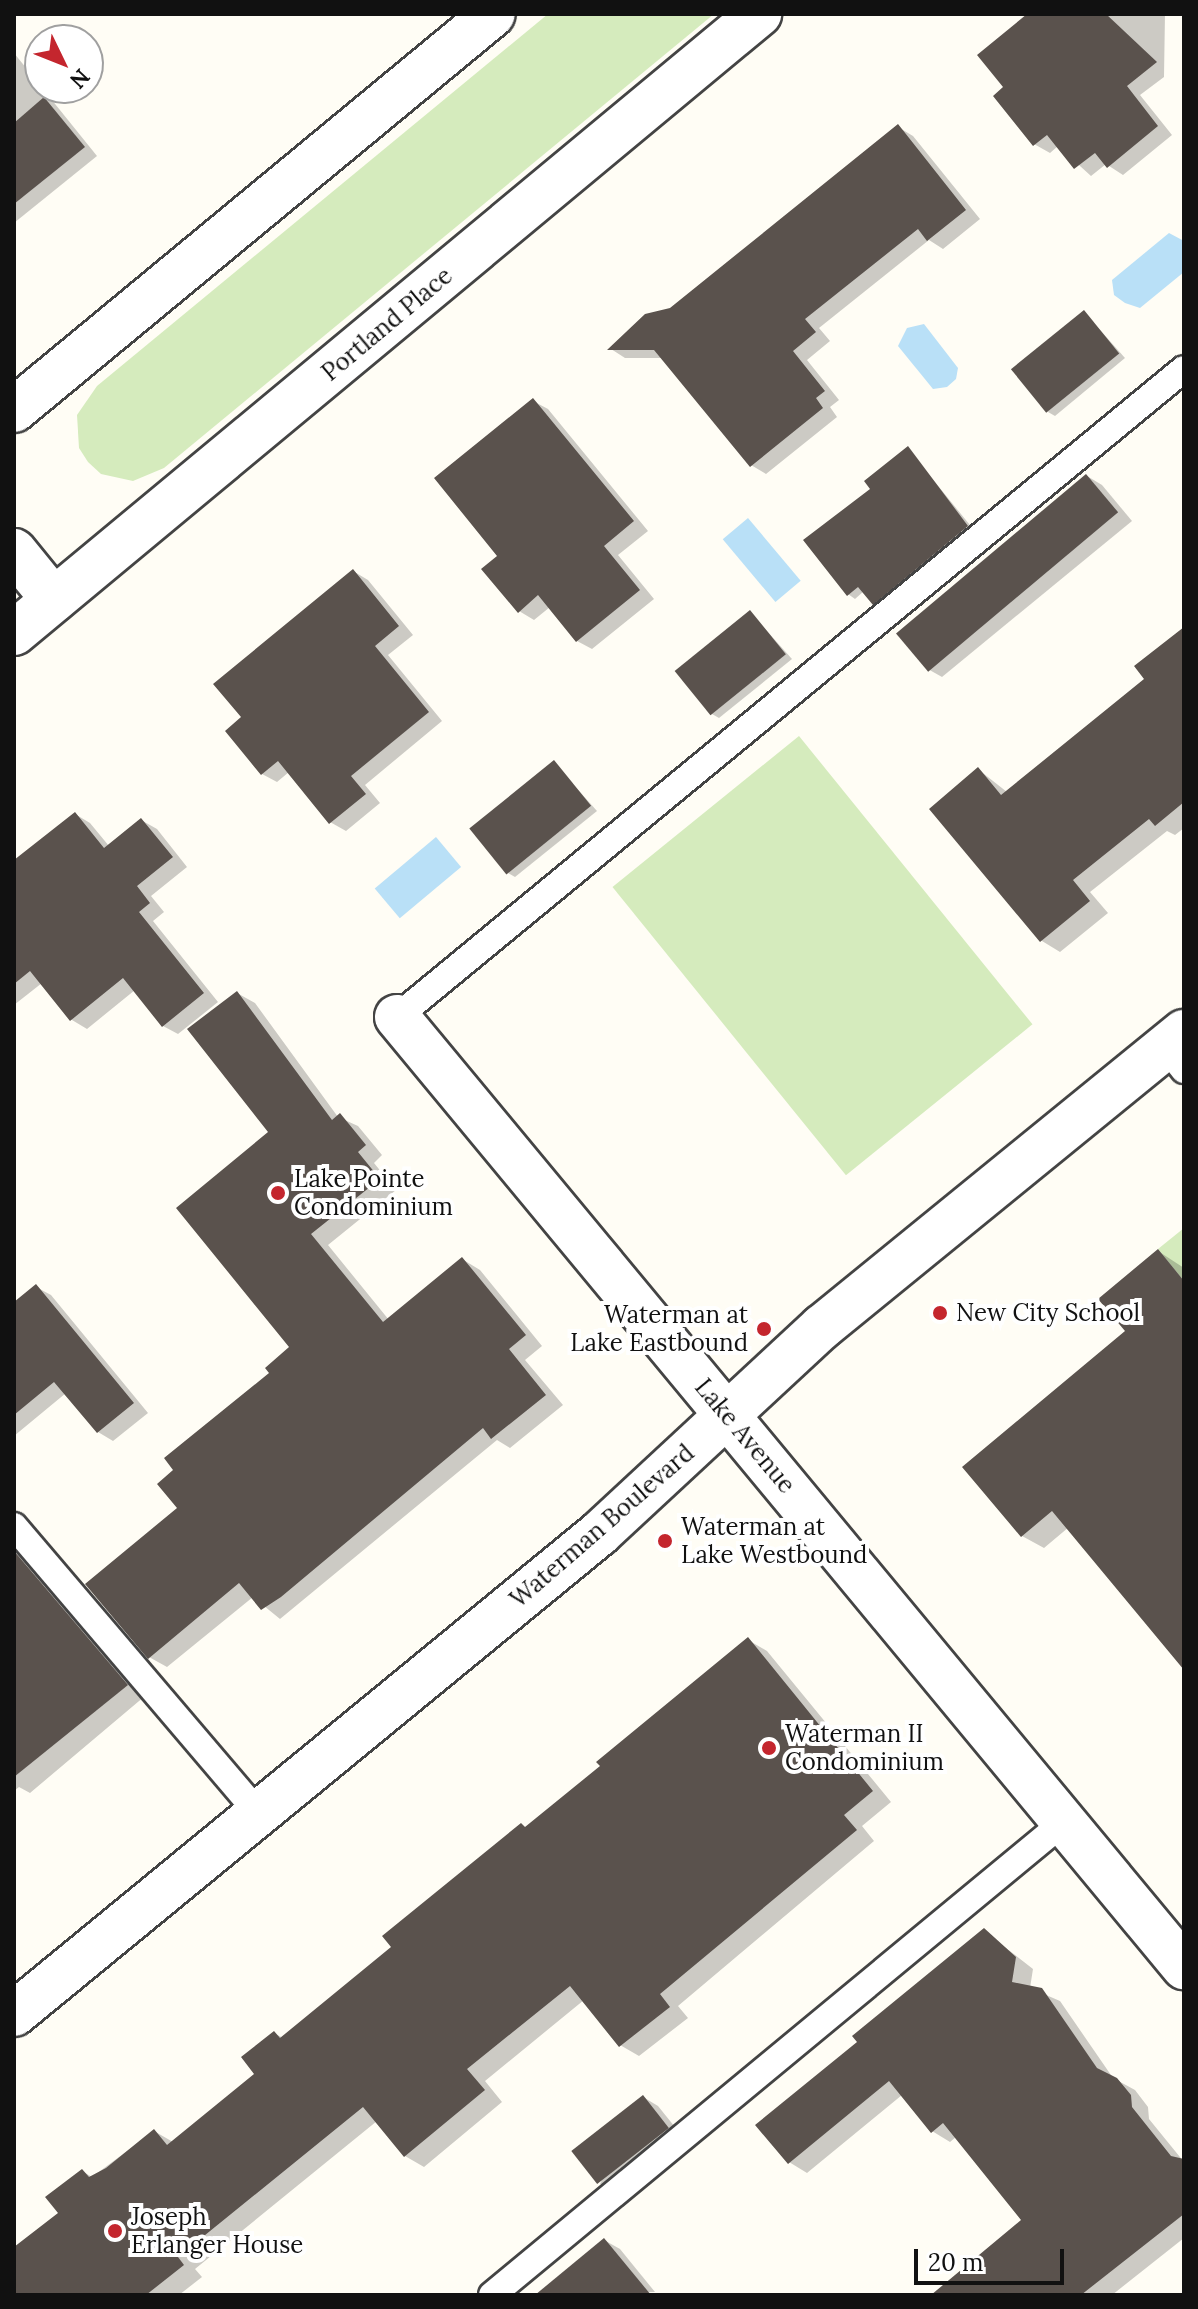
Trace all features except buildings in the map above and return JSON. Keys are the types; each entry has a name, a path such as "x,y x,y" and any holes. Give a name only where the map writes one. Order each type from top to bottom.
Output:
{"street":[{"path":"14,410 493,14"},
{"name":"Portland Place","path":"14,633 759,14"},
{"path":"14,551 54,600"},
{"name":"Lake Avenue","path":"397,1017 1184,1967"},
{"name":"Waterman Boulevard","path":"14,2014 600,1533 822,1327 1178,1050"}],"lane":[{"path":"397,1017 1184,369"},
{"path":"14,1526 258,1813"},
{"path":"492,2295 1065,1821"}],"green space":[{"path":"548,14 714,14 164,468 133,481 101,474 88,462 79,448 77,415 97,386"},
{"path":"799,736 1032,1024 846,1175 612,887"},
{"path":"1184,1228 1184,1281 1158,1249"}],"water":[{"path":"1169,233 1184,241 1184,272 1140,308 1114,295 1112,280"},
{"path":"924,324 958,368 956,379 947,387 933,389 898,346 907,328"},
{"path":"748,518 801,581 775,602 723,539"},
{"path":"436,837 461,867 400,918 375,888"}],"place":[{"name":"Lake Pointe Condominium","path":"278,1193"},
{"name":"New City School","path":"940,1313"},
{"name":"Waterman at Lake Eastbound","path":"764,1329"},
{"name":"Waterman at Lake Westbound","path":"665,1541"},
{"name":"Waterman II Condominium","path":"769,1748"},
{"name":"Joseph Erlanger House","path":"115,2231"}]}
